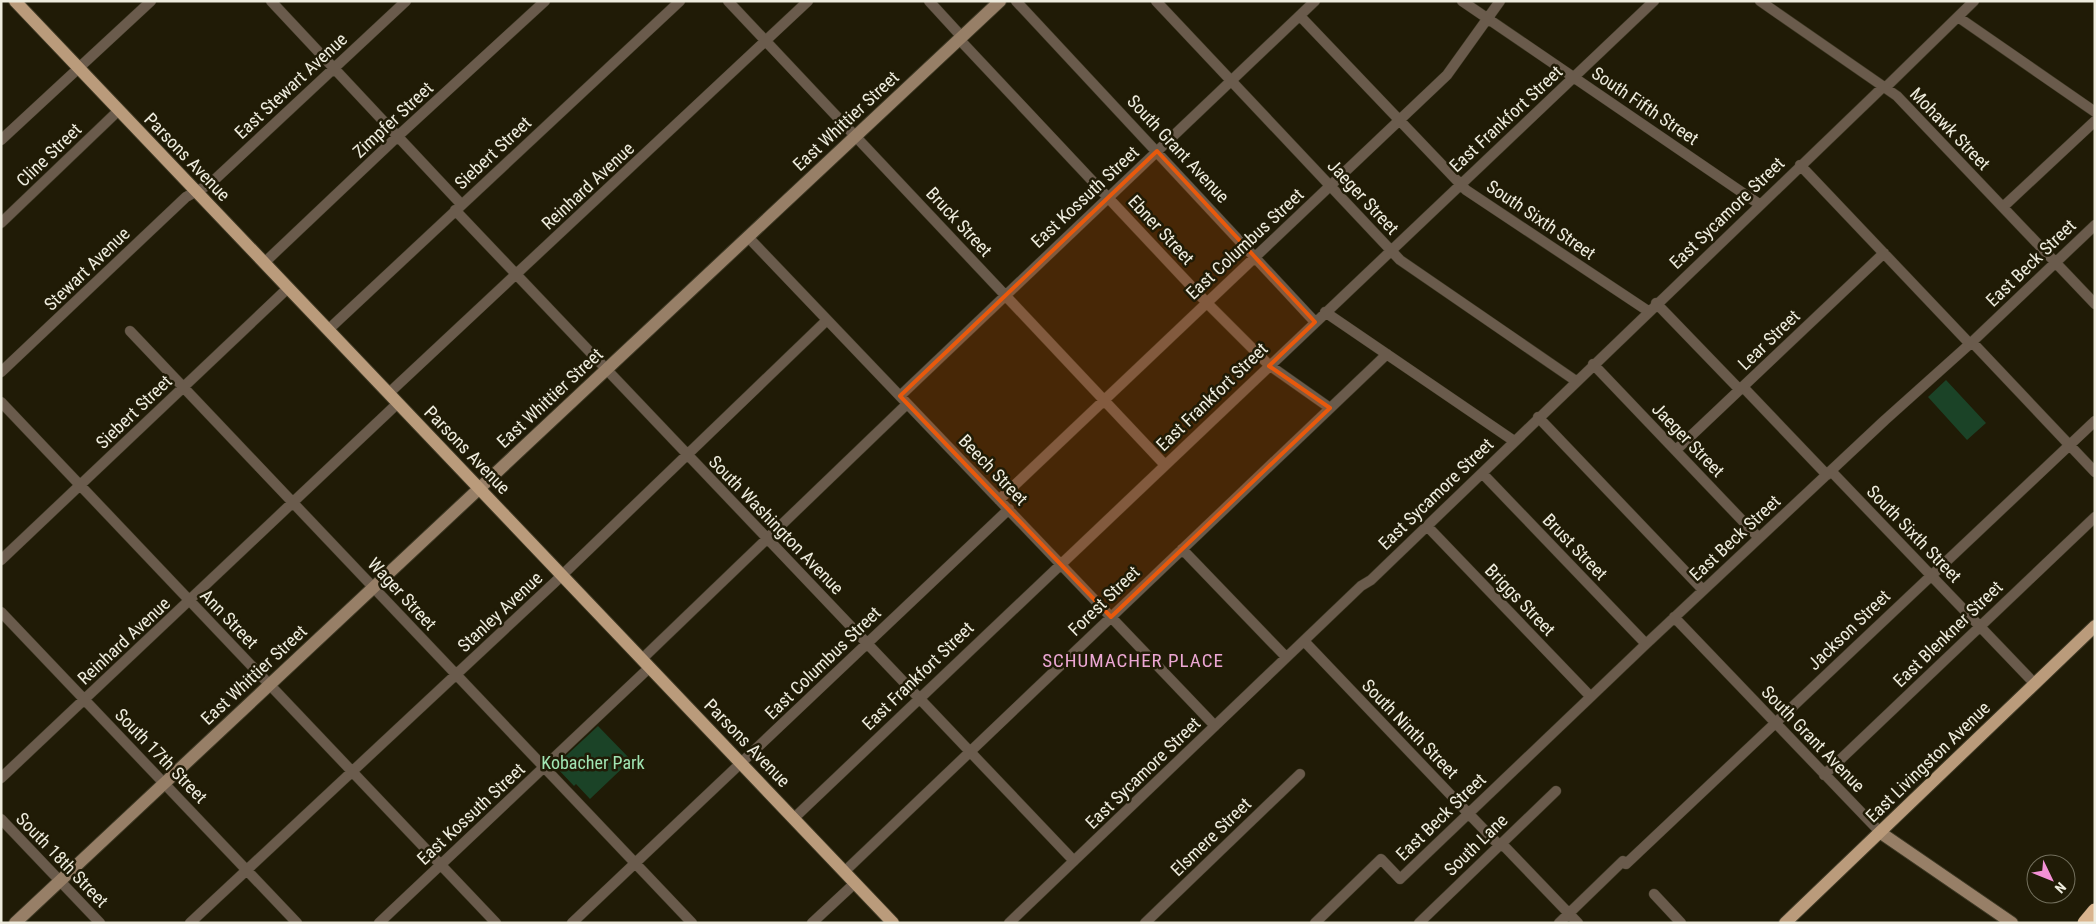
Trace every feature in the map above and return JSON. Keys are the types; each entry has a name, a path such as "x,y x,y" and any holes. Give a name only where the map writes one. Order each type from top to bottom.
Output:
{"highway":[{"path":"2085,923 2095,911"}],"main road":[{"name":"Parsons Avenue","path":"16,1 893,923"},
{"name":"East Livingston Avenue","path":"1785,923 2095,626"}],"street":[{"path":"1,140 151,1"},
{"name":"South Washington Avenue","path":"272,1 398,136 516,275 1074,861"},
{"name":"East Stewart Avenue","path":"197,192 210,184 406,1"},
{"name":"Zimpfer Street","path":"264,263 398,136 545,1"},
{"name":"Siebert Street","path":"329,329 680,1"},
{"name":"Bruck Street","path":"728,1 1165,465"},
{"name":"Reinhard Avenue","path":"1,778 190,602 292,503 516,275 808,1"},
{"name":"Ebner Street","path":"929,1 960,38 1108,198 1269,366 1330,408"},
{"name":"East Whittier Street","path":"15,923 1000,1"},
{"name":"South Grant Avenue","path":"1016,1 1315,322"},
{"name":"Jaeger Street","path":"1156,1 1400,260 1576,381"},
{"path":"1163,10 1172,1"},
{"name":"East Kossuth Street","path":"900,396 1315,1"},
{"name":"South Fifth Street","path":"1462,1 1759,204"},
{"name":"East Columbus Street","path":"999,500 1452,70 1500,1"},
{"name":"East Frankfort Street","path":"794,818 918,698 1654,1"},
{"name":"Mohawk Street","path":"1760,1 1885,87 1909,109 2095,304"},
{"name":"East Sycamore Street","path":"1009,923 1286,657 1427,526 1759,204 1974,1"},
{"name":"South Sixth Street","path":"1300,16 1466,190 1648,311"},
{"path":"1958,17 2095,112"},
{"name":"Cline Street","path":"1,223 119,110"},
{"path":"2003,208 2095,121"},
{"path":"1800,165 2095,472"},
{"name":"Stewart Avenue","path":"1,372 186,197 197,192"},
{"name":"East Beck Street","path":"1315,923 1381,859 1400,879 1674,617 2095,226"},
{"name":"Beech Street","path":"748,236 1215,726"},
{"name":"Lear Street","path":"1676,450 1884,253"},
{"name":"Siebert Street","path":"1,560 288,288"},
{"name":"South Sixth Street","path":"1656,303 1931,575 2035,684"},
{"path":"1325,312 1514,441"},
{"name":"Stanley Avenue","path":"190,923 562,575 686,454 828,320"},
{"name":"Wager Street","path":"130,331 692,923"},
{"name":"Forest Street","path":"844,872 1387,354"},
{"name":"Jaeger Street","path":"1593,364 1759,538"},
{"name":"Ann Street","path":"1,402 496,923"},
{"name":"East Kossuth Street","path":"379,923 544,768 766,538 908,404"},
{"path":"1538,417 1703,590"},
{"name":"Jackson Street","path":"1560,923 2095,421"},
{"name":"Brust Street","path":"1482,473 1646,644"},
{"name":"East Columbus Street","path":"572,923 1008,509"},
{"name":"East Blenkner Street","path":"1824,775 2095,517"},
{"name":"Briggs Street","path":"1427,526 1590,696"},
{"path":"1182,549 1286,657"},
{"name":"South 17th Street","path":"1,612 297,923"},
{"name":"South Grant Avenue","path":"1674,617 1774,724 1881,833 2012,923"},
{"name":"South Ninth Street","path":"1304,641 1497,843 1501,844 1578,923"},
{"name":"Elsmere Street","path":"1145,923 1300,774"},
{"name":"South Lane","path":"1419,923 1556,791"},
{"name":"South 18th Street","path":"1,819 100,923"},
{"path":"812,923 855,882"},
{"path":"1654,894 1681,923"}],"highlighted area":[{"path":"1157,151 1315,322 1269,366 1330,408 1111,617 900,396"}],"green space":[{"path":"1946,380 1986,423 1967,440 1928,397"},
{"name":"Kobacher Park","path":"598,726 631,760 590,799 576,784 574,786 555,766"}],"district":[{"name":"SCHUMACHER PLACE","path":"1133,660"}]}
